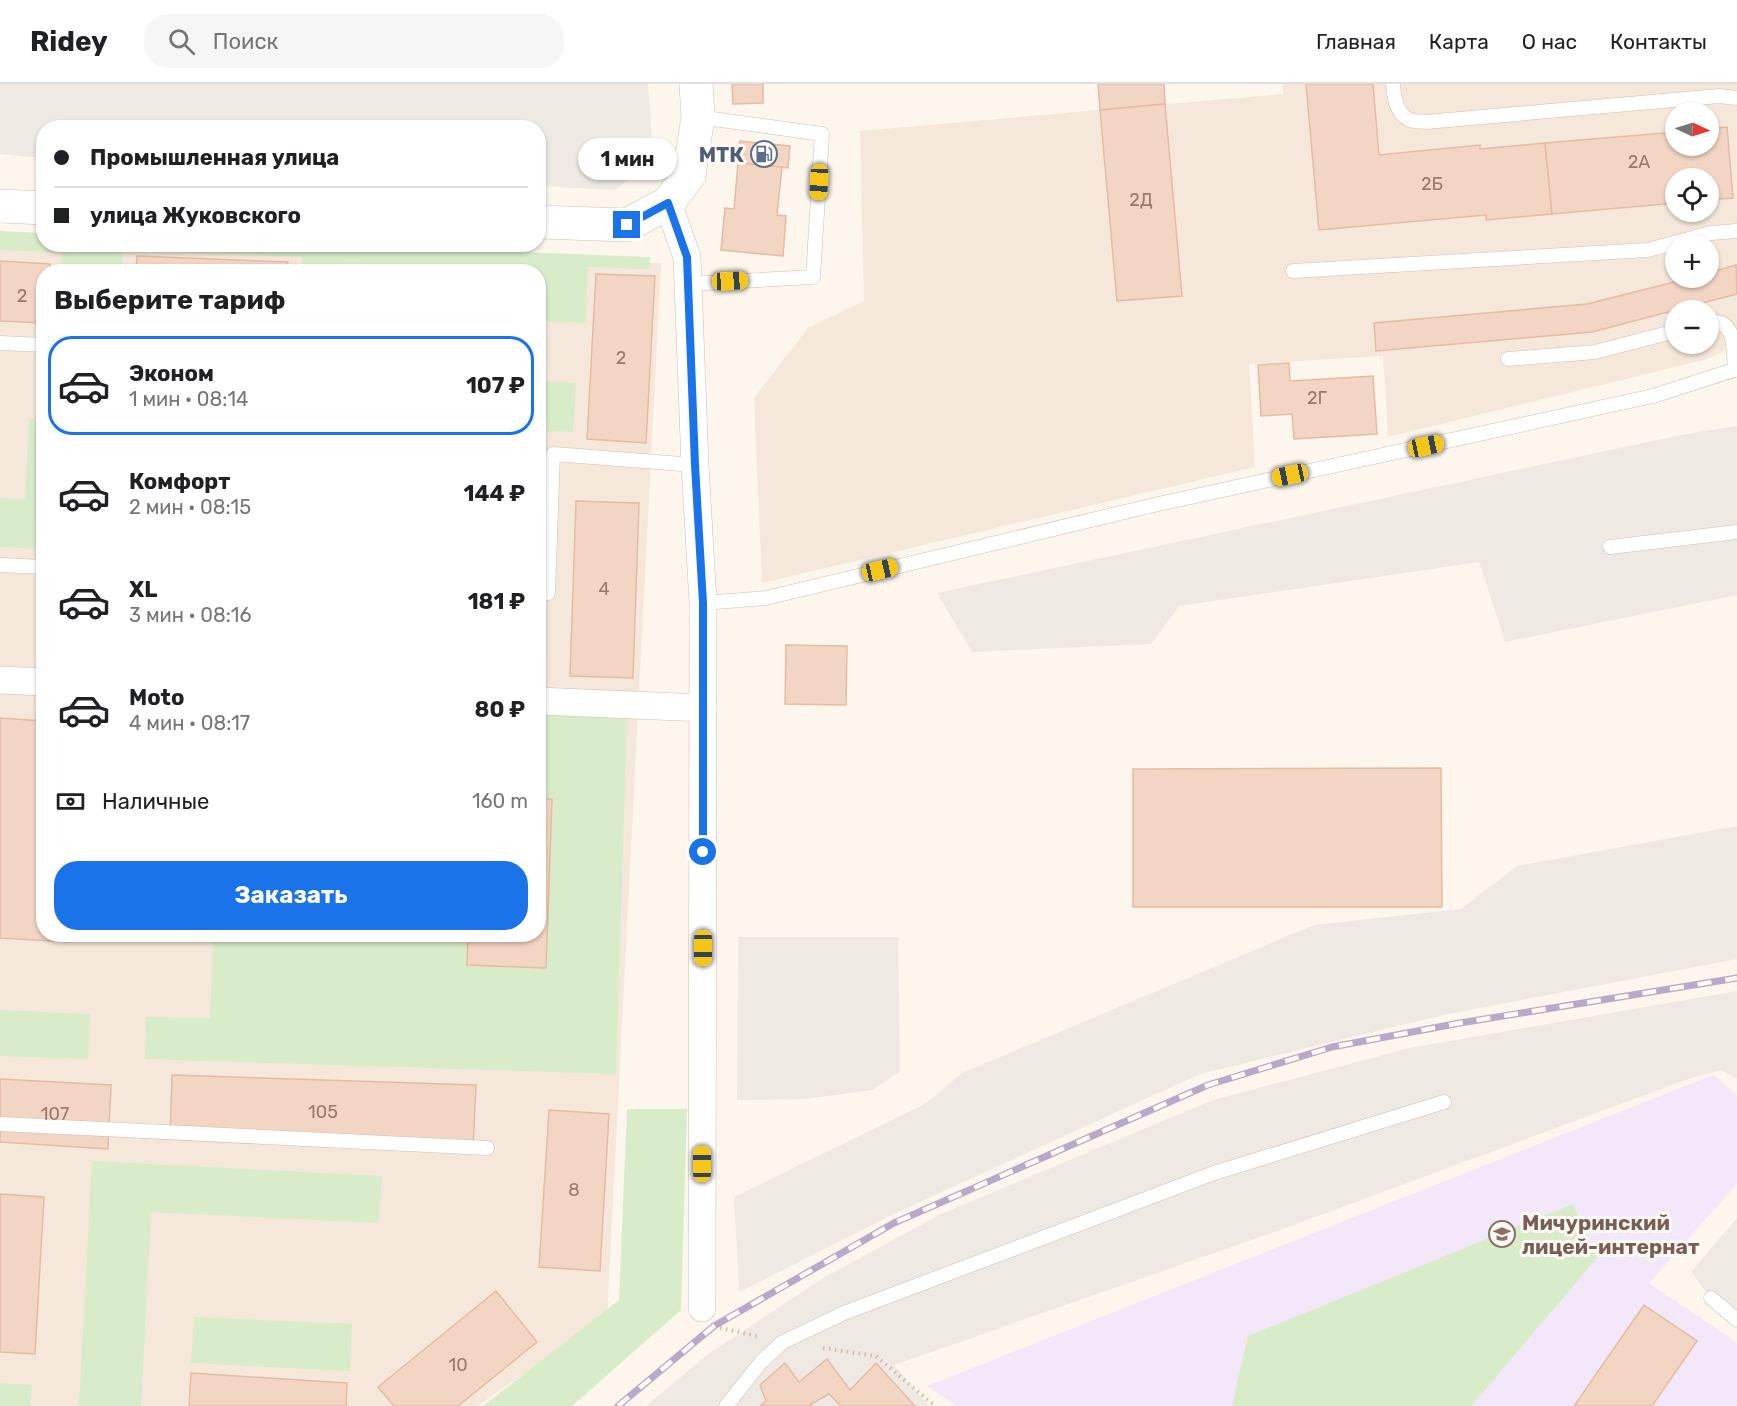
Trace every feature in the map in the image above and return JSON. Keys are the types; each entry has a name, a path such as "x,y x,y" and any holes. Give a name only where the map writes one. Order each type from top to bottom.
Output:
{"street":[{"path":"546,222 627,225 668,203 689,175 698,117 696,84"},
{"path":"668,203 687,257 703,603 708,1317"},
{"path":"0,206 36,208"},
{"path":"0,680 36,682"},
{"path":"546,701 703,708"}],"lane":[{"path":"1393,84 1400,112 1411,120 1426,122 1719,96 1737,98"},
{"path":"688,284 813,277 822,134 698,117"},
{"path":"1293,271 1648,250 1712,233 1737,231"},
{"path":"703,603 766,598 1154,505 1653,396 1736,370 1729,327 1719,321"},
{"path":"1508,359 1595,351 1665,333"},
{"path":"0,343 36,345"},
{"path":"546,593 548,593 554,454 695,465"},
{"path":"1610,547 1737,532"},
{"path":"0,565 36,567"},
{"path":"726,1406 761,1362 783,1342 844,1313 1214,1173 1444,1102"},
{"path":"0,1124 487,1148"},
{"path":"1711,1298 1737,1320"}],"path":[{"path":"708,1317 783,1342 876,1356 935,1406"}],"shaded area":[{"path":"0,84 648,84 653,156 616,190 546,186 546,120 36,120 36,157 0,154"},
{"path":"1283,84 1737,84 1737,345 1719,354 1719,300 1665,300 1665,354 1718,354 1708,359 1388,437 1383,356 1249,364 1255,467 762,583 754,398 808,328 864,301 860,131 1283,94"},
{"path":"0,241 36,243 36,252 319,252 661,263 607,1317 477,1406 0,1406"},
{"path":"1737,426 1737,595 1505,642 1479,562 1179,606 1151,644 972,652 937,593 1681,435"},
{"path":"1737,826 1737,959 1443,1015 1200,1074 900,1211 739,1292 734,1197 925,1104 962,1073 1314,925 1461,909 1517,866"},
{"path":"738,937 898,937 900,1071 872,1090 805,1099 737,1100"},
{"path":"1737,991 1737,1079 1721,1070 1691,1078 1280,1230 894,1365 929,1406 646,1406 708,1354 825,1277 941,1214 1213,1100 1410,1048"},
{"name":"Мичуринский лицей-интернат","path":"1713,1075 1737,1095 1737,1184 1649,1283 1737,1343 1737,1406 957,1406 927,1386"},
{"path":"1737,1218 1737,1320 1711,1298 1691,1272"}],"green space":[{"path":"0,231 36,233 36,252 0,250"},
{"path":"41,252 123,252 122,264 61,264 62,253"},
{"path":"174,252 520,252 650,257 649,269 588,267 586,323 546,321 546,264 302,264 302,257"},
{"path":"546,381 576,383 573,432 546,431"},
{"path":"29,419 36,420 36,549 0,547 0,498 25,499"},
{"path":"546,714 627,717 616,1074 145,1059 146,1017 210,1018 213,942 468,942 467,965 546,968 552,800 546,800"},
{"path":"0,1010 90,1014 88,1059 0,1056"},
{"path":"627,1109 687,1109 681,1310 572,1406 483,1406 619,1300"},
{"path":"92,1161 382,1176 379,1223 151,1212 141,1406 79,1406"},
{"path":"1573,1204 1597,1258 1471,1406 1232,1406 1248,1336"},
{"path":"194,1317 352,1324 350,1371 191,1363"},
{"path":"0,1383 32,1385 30,1406 0,1406"}],"building":[{"path":"732,84 763,84 763,103 733,104"},
{"path":"1098,84 1164,84 1165,104 1100,110"},
{"path":"1306,84 1373,84 1379,155 1480,145 1480,149 1545,143 1552,214 1486,220 1486,215 1319,230"},
{"path":"1165,104 1182,296 1117,301 1100,110"},
{"path":"1727,127 1733,198 1719,199 1719,168 1665,168 1665,204 1552,214 1545,143 1665,133 1665,156 1719,156 1719,128"},
{"name":"МТК","path":"740,141 790,146 788,168 738,163"},
{"path":"738,163 782,167 777,215 786,216 783,256 721,250 725,208 734,209"},
{"path":"137,256 288,262 288,264 136,264"},
{"path":"0,261 50,264 36,264 36,323 0,321"},
{"path":"1736,265 1737,294 1714,300 1665,300 1665,313 1592,332 1376,351 1374,323 1587,304 1665,284 1665,288 1719,288 1719,270"},
{"path":"596,274 655,276 646,443 587,439"},
{"path":"1289,363 1290,381 1373,376 1377,434 1294,439 1292,414 1261,416 1258,365"},
{"path":"576,501 639,503 633,678 570,676"},
{"path":"786,645 847,646 846,705 785,704"},
{"path":"0,718 36,720 36,940 0,938"},
{"path":"1441,768 1442,907 1133,907 1133,769"},
{"path":"546,799 552,799 546,968 467,965 468,942 546,942"},
{"path":"172,1075 476,1085 473,1149 170,1139"},
{"path":"0,1079 111,1085 108,1149 0,1142"},
{"path":"549,1110 609,1114 600,1271 539,1267"},
{"path":"0,1194 44,1197 35,1354 0,1352"},
{"path":"496,1291 537,1342 458,1406 394,1406 378,1387"},
{"path":"1644,1305 1697,1341 1652,1406 1574,1406"},
{"path":"827,1359 850,1390 876,1363 915,1406 841,1406 829,1394 811,1404 812,1406 760,1406 766,1401 760,1385 785,1363 799,1382"},
{"path":"191,1373 347,1383 346,1406 189,1406"}],"railway":[{"path":"618,1406 714,1326 894,1223 1208,1085 1332,1047 1460,1023 1737,978"}],"place":[{"name":"МТК","path":"764,154"},
{"name":"Мичуринский лицей-интернат","path":"1502,1234"}],"route":[{"path":"627,225 668,203 687,257 703,603 703,852"}]}
